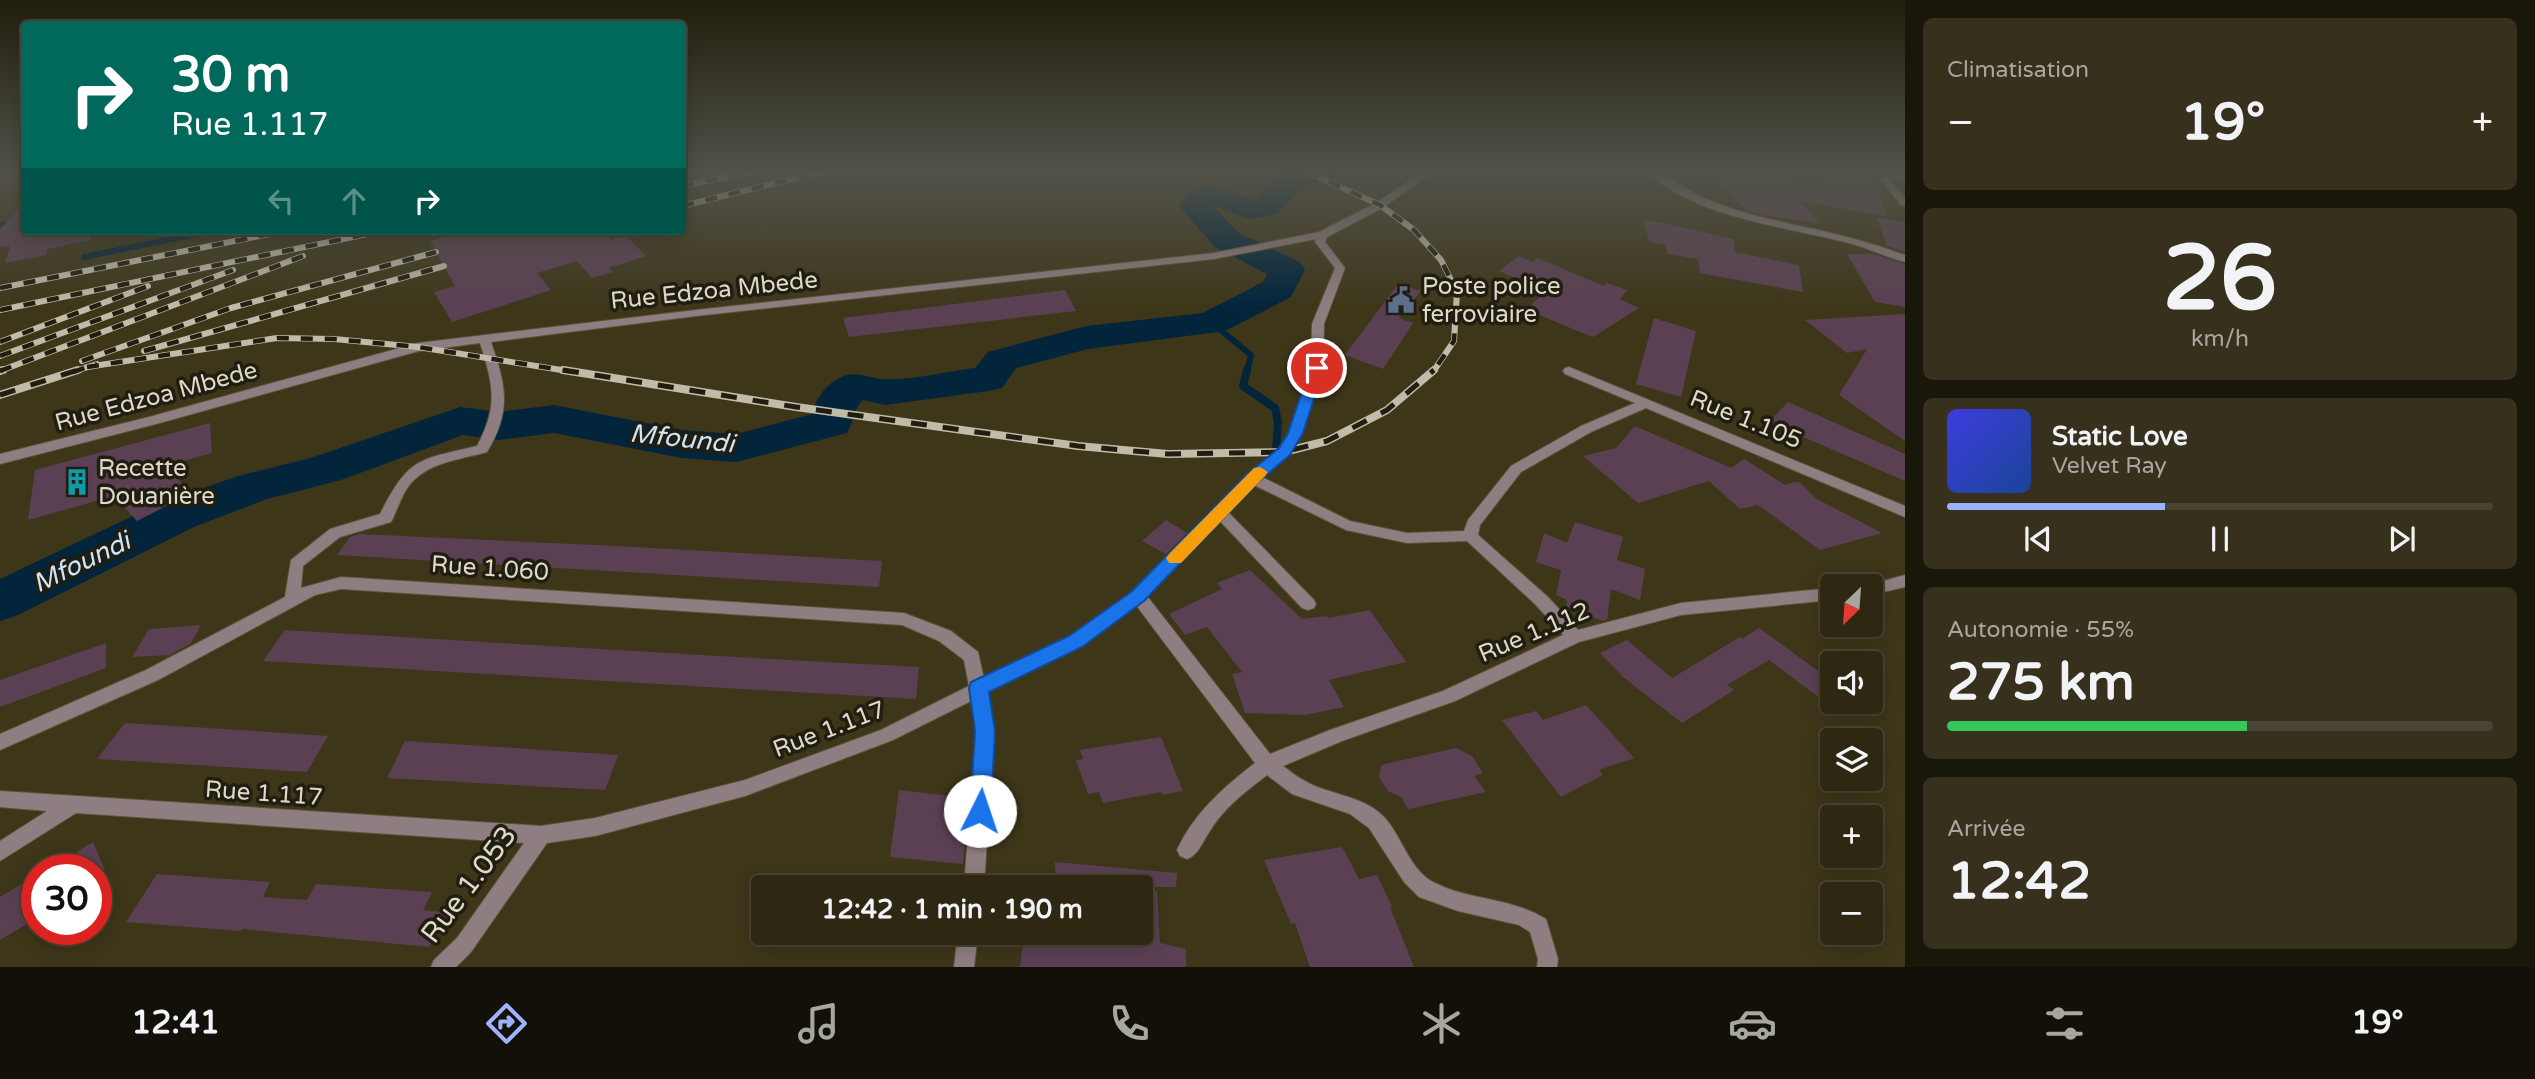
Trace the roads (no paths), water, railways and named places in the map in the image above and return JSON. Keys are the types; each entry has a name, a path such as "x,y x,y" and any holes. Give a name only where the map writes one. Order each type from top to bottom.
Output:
{"street":[{"name":"Rue Edzoa Mbede","path":"0,459 418,347 696,313 1214,256 1322,235 1357,217"},
{"path":"1747,217 1851,240 1905,259"},
{"name":"Rue 1.117","path":"70,806 541,835 595,827 745,788 887,735 1076,641 1138,597 1252,478 1284,452 1295,433 1317,368 1318,324 1340,268 1337,260 1320,242 1322,235"},
{"path":"292,600 296,564 335,533 386,517 402,485 430,462 482,449 498,416 501,387 485,340"},
{"name":"Rue 1.105","path":"1569,371 1905,512"},
{"path":"1470,536 1473,524 1516,469 1586,429 1647,403"},
{"path":"1252,478 1346,525 1407,538 1470,536 1542,601 1575,636"},
{"path":"1220,512 1308,604"},
{"path":"1883,586 1905,581"},
{"name":"Rue 1.060","path":"0,742 152,675 311,590 341,583 904,618 945,636 972,657 985,731 975,875"},
{"name":"Rue 1.112","path":"1187,850 1205,821 1229,794 1267,764 1336,735 1449,695 1575,636 1681,609 1820,595"},
{"path":"1138,597 1267,764 1299,788 1356,808 1376,822 1411,875 1426,890 1458,901 1523,916 1539,926 1548,967"},
{"path":"0,799 70,806"},
{"path":"0,852 70,806"},
{"name":"Rue 1.053","path":"440,967 464,945 541,835"},
{"path":"964,967 967,945"}],"waterway":[{"name":"Mfoundi","path":"0,601 177,515 254,487 325,469 460,421 499,426 554,419 682,444 736,448 832,423 835,403 854,386 885,392 988,379 1002,360 1086,338 1212,323 1278,289 1287,270 1227,240 1205,217"},
{"path":"0,225 21,225"},
{"path":"84,257 191,235"},
{"path":"1212,323 1251,355 1247,372"},
{"path":"1247,370 1243,386 1275,408 1278,422 1276,449"}],"railway":[{"path":"1396,217 1414,230 1441,260 1457,292 1454,341 1433,372"},
{"path":"0,288 265,235"},
{"path":"0,310 363,235"},
{"path":"82,361 231,308 436,252"},
{"path":"3,370 0,371 303,256"},
{"path":"144,351 444,266"},
{"path":"0,356 233,270"},
{"path":"0,342 148,286"},
{"path":"89,367 277,338 334,339 418,347 574,372"},
{"path":"89,367 97,364"},
{"path":"73,372 89,367"},
{"path":"0,395 78,370"},
{"path":"563,370 796,407 1078,446 1168,454 1284,452 1327,441 1387,410 1434,370"}],"place":[{"name":"Poste police ferroviaire","path":"1401,300"},
{"name":"Recette Douanière","path":"77,482"}]}
